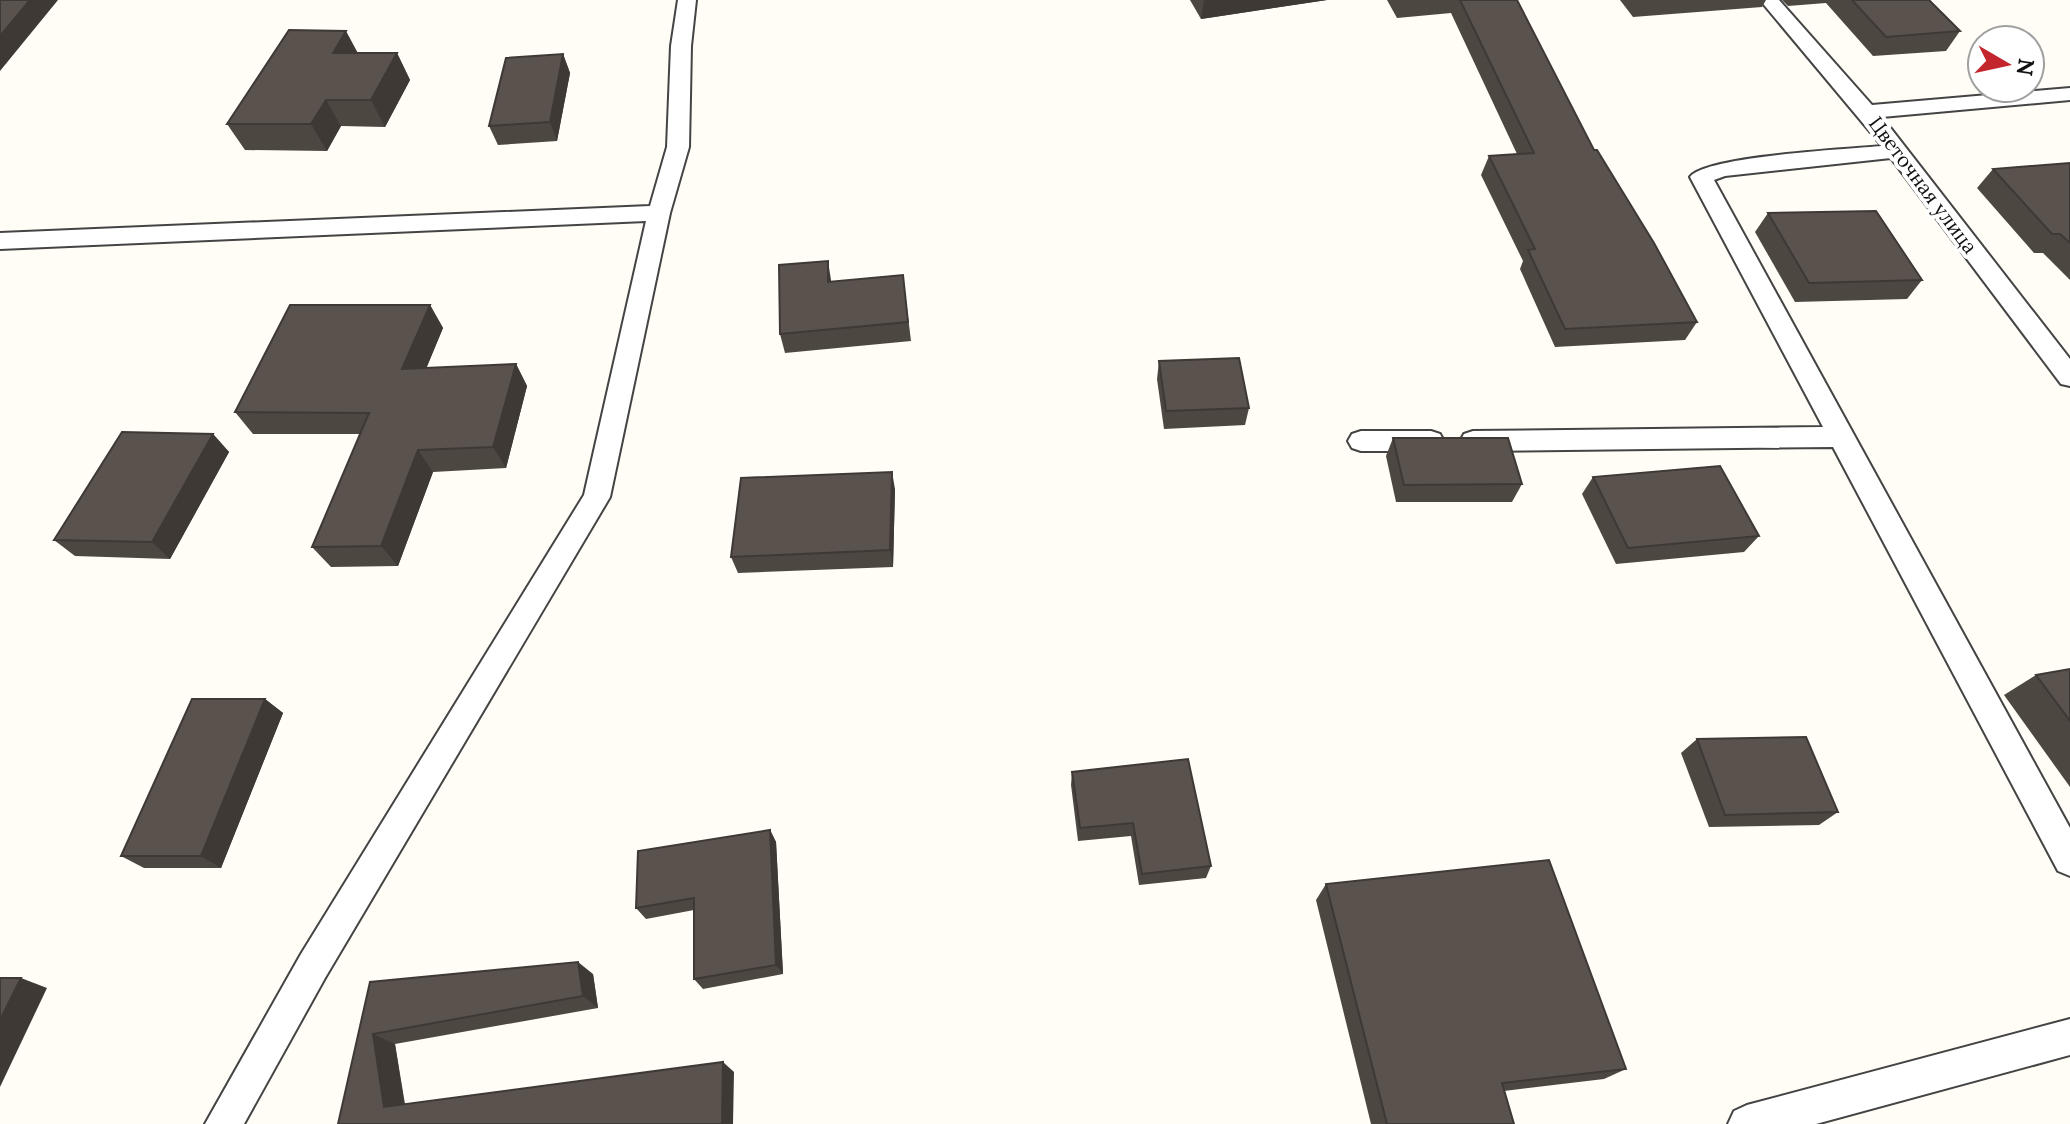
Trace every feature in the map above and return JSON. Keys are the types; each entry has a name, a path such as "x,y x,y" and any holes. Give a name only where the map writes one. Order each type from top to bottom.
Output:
{"lane":[{"path":"224,1124 313,966 597,497 659,213 678,147 681,46 687,0"},
{"name":"Цветочная улица","path":"1769,0 1867,112 2070,377"},
{"path":"1867,112 2070,94"},
{"path":"1896,151 1722,169 1701,177 2070,860"},
{"path":"0,241 659,213"},
{"path":"1361,441 1840,437"},
{"path":"1747,1124 2070,1037"}],"building":[{"path":"0,0 30,0 0,36"},
{"path":"1460,0 1517,0 1594,150 1597,150 1654,243 1697,322 1565,329 1528,250 1535,249 1489,156 1534,153"},
{"path":"1852,0 1929,0 1960,31 1886,37"},
{"path":"289,30 346,31 333,53 397,53 371,100 326,100 311,124 227,124"},
{"path":"563,54 550,122 489,126 506,58"},
{"path":"2070,163 2070,243 2060,234 2052,234 1993,169"},
{"path":"1876,211 1922,280 1809,283 1768,213"},
{"path":"828,261 828,282 903,275 908,322 780,334 779,265"},
{"path":"290,305 430,305 402,369 516,364 493,447 418,450 381,546 312,547 369,413 235,412"},
{"path":"1239,358 1249,408 1166,411 1159,361"},
{"path":"122,432 213,434 152,542 54,540"},
{"path":"1393,438 1508,438 1522,484 1404,485"},
{"path":"1720,466 1759,536 1628,548 1593,477"},
{"path":"892,472 890,550 731,557 741,478"},
{"path":"2070,669 2070,721 2036,675"},
{"path":"192,699 265,699 201,856 121,856"},
{"path":"1806,737 1838,812 1725,815 1697,739"},
{"path":"1188,759 1211,866 1142,874 1133,823 1080,828 1072,772"},
{"path":"770,830 776,965 694,979 694,898 636,908 638,851"},
{"path":"1549,860 1626,1069 1502,1083 1514,1124 1387,1124 1326,884"},
{"path":"578,962 583,996 373,1034 384,1107 723,1062 722,1124 338,1124 370,982"},
{"path":"0,978 21,978 0,1020"}]}
